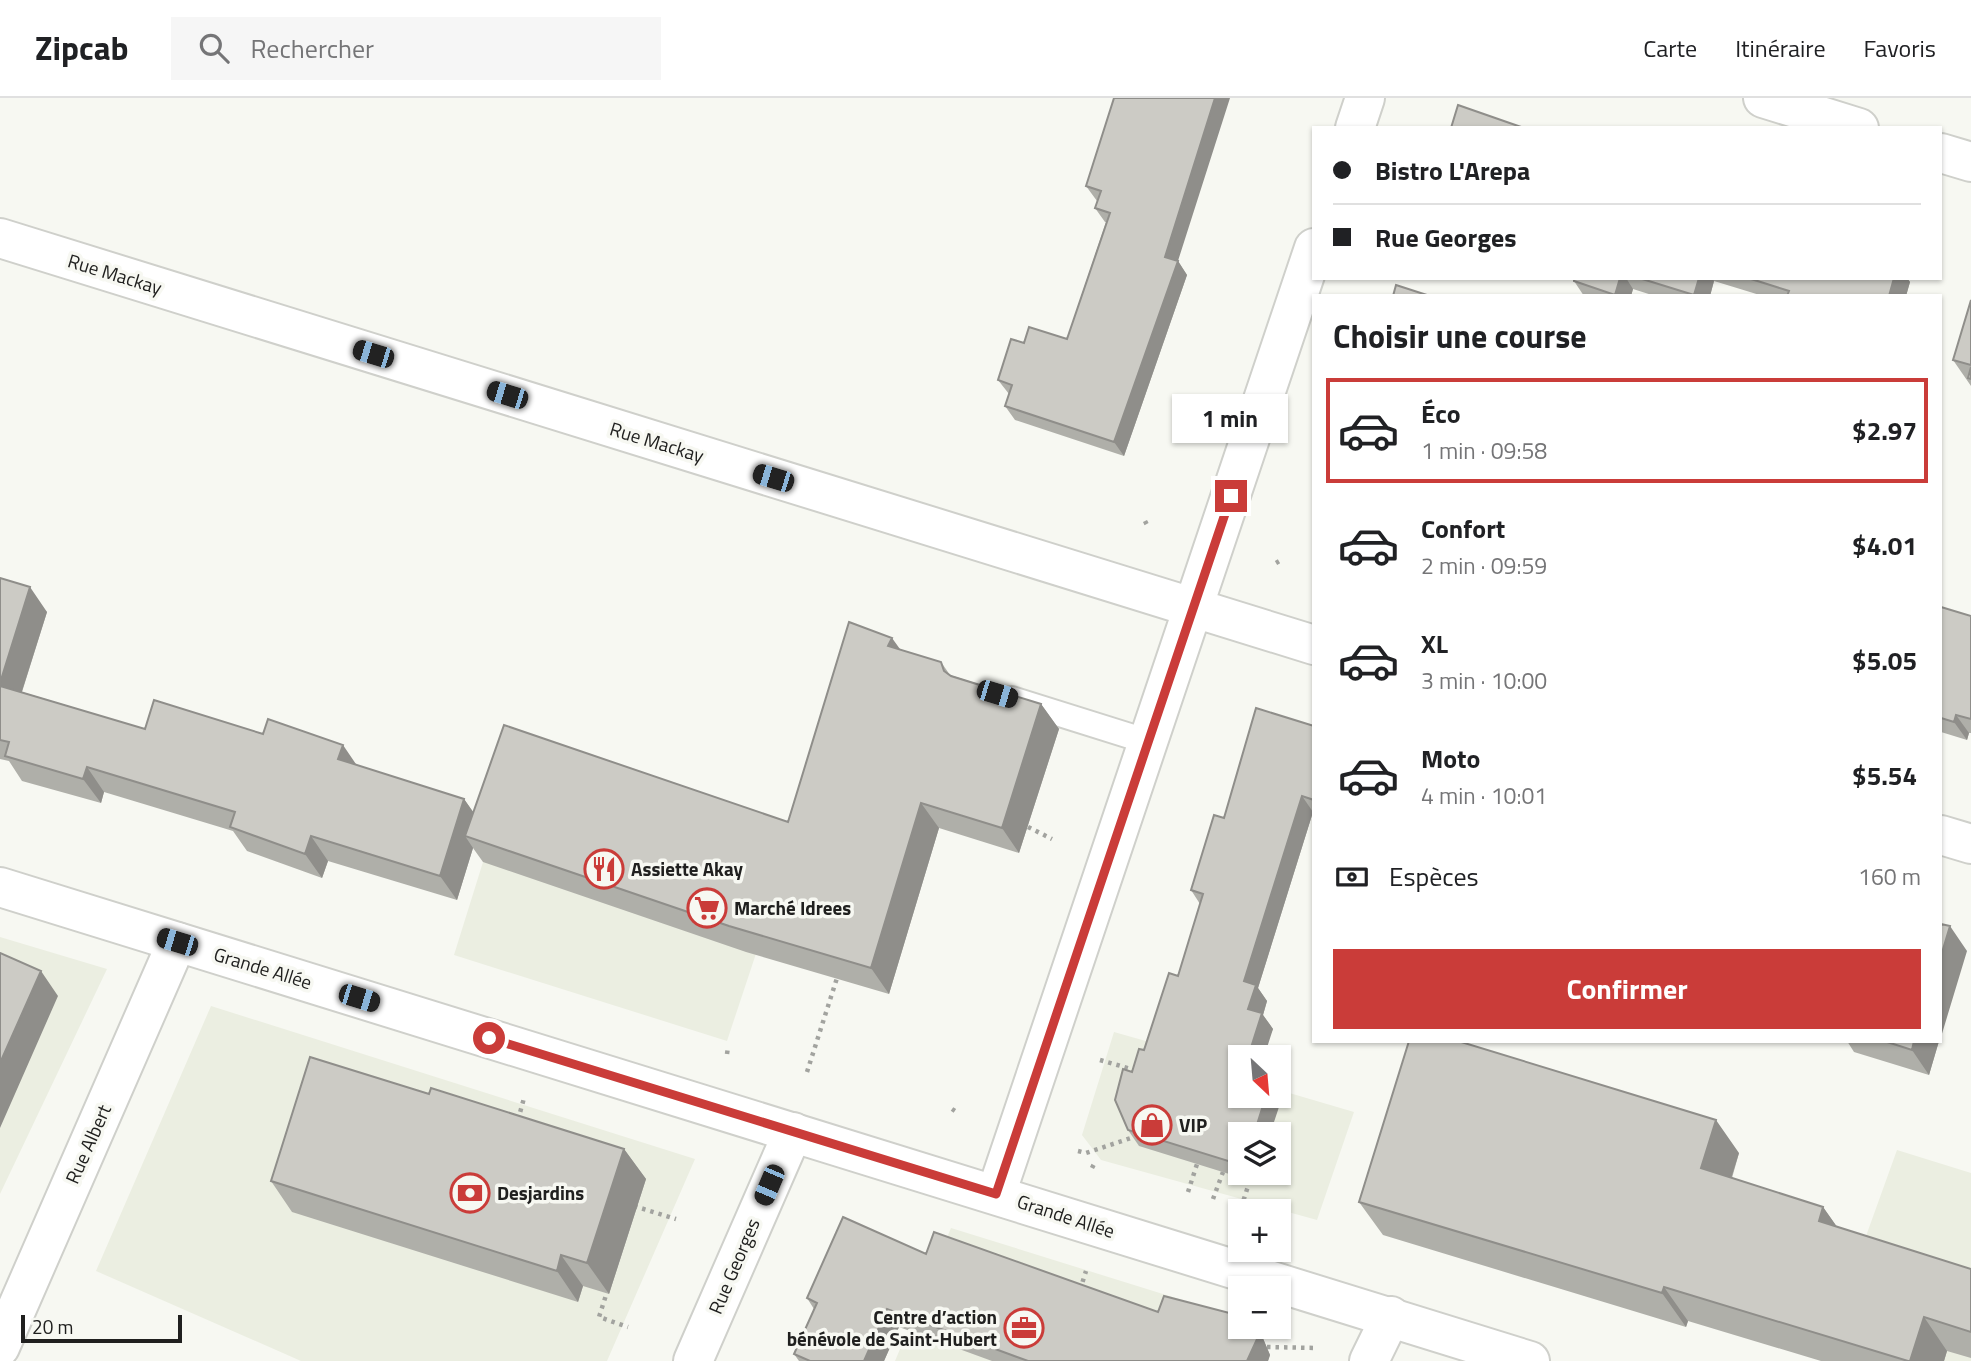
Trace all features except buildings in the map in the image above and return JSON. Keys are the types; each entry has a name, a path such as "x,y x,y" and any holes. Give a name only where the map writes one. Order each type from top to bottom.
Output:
{"street":[{"path":"1356,126 1365,98"},
{"path":"1763,98 1853,126"},
{"path":"1942,153 1971,162"},
{"name":"Rue Mackay","path":"0,238 1312,644"},
{"path":"996,1194 1312,254"},
{"path":"1942,835 1971,844"},
{"name":"Grande Allée","path":"0,887 1530,1361"},
{"name":"Rue Albert","path":"0,1347 177,942"},
{"name":"Rue Georges","path":"693,1361 793,1132"},
{"path":"1369,1361 1391,1316"}],"lane":[{"path":"986,691 1149,743"}],"path":[{"path":"1028,827 1052,839"},
{"path":"807,1072 837,978"},
{"path":"727,1054 729,1047"},
{"path":"1100,1060 1140,1071 1143,1077"},
{"path":"952,1109 958,1113"},
{"path":"515,1128 520,1113"},
{"path":"1078,1151 1086,1153 1135,1137"},
{"path":"1092,1168 1095,1162"},
{"path":"1188,1192 1197,1164"},
{"path":"1213,1199 1223,1172"},
{"path":"631,1216 631,1205 637,1195"},
{"path":"631,1205 676,1219"},
{"path":"1071,1289 1079,1293 1083,1278"},
{"path":"610,1284 599,1317 628,1327"},
{"path":"1267,1347 1316,1348"}],"shaded area":[{"path":"798,827 727,1041 454,955 483,862"},
{"path":"0,937 107,969 0,1194"},
{"path":"211,1006 695,1159 607,1361 301,1361 96,1271"},
{"path":"1114,1032 1228,1064 1228,1108 1292,1108 1292,1094 1354,1112 1317,1220 1291,1213 1291,1199 1241,1199 1101,1160 1082,1135"},
{"path":"1897,1150 1971,1173 1971,1361 1821,1361"},
{"path":"951,1228 1179,1299 1156,1361 895,1361"}],"place":[{"name":"Assiette Akay","path":"604,869"},
{"name":"Marché Idrees","path":"707,908"},
{"name":"VIP","path":"1152,1125"},
{"name":"Desjardins","path":"470,1193"},
{"name":"Centre d’action bénévole de Saint-Hubert","path":"1024,1328"}],"route":[{"path":"489,1038 996,1194 1231,496"}]}
